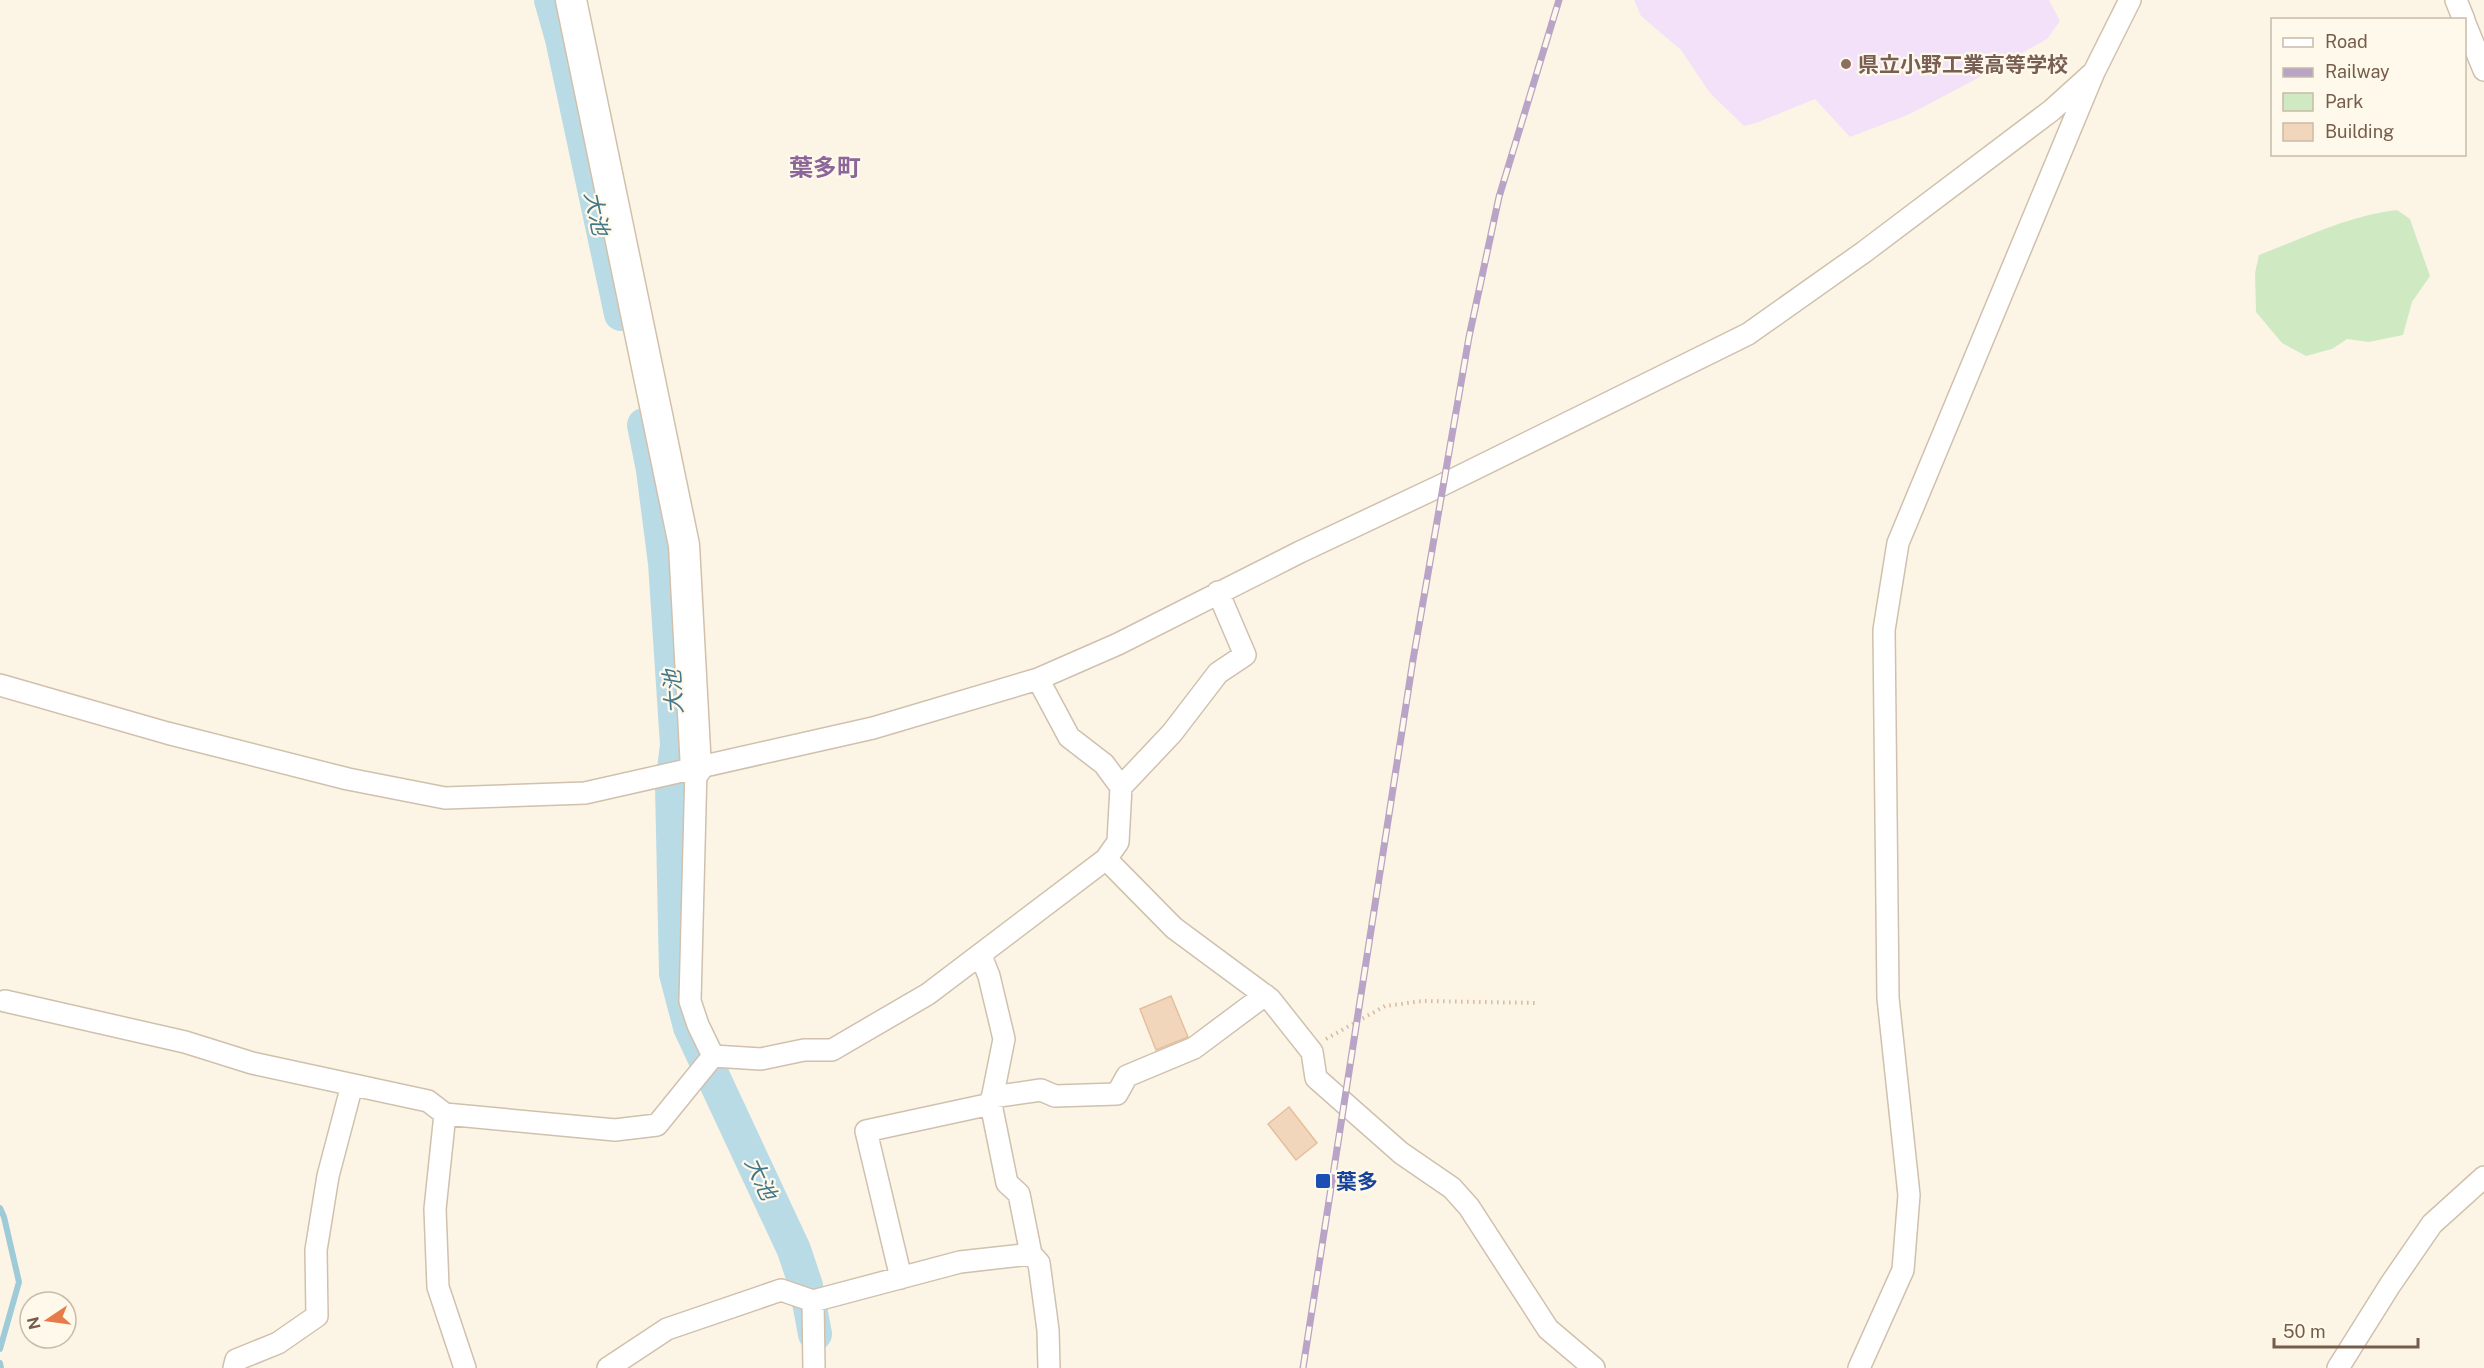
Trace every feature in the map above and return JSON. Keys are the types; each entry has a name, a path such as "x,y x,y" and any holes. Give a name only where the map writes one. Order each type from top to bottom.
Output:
{"street":[{"path":"571,0 684,545 696,769 690,1001 698,1025 713,1056"},
{"path":"1858,1368 1903,1270 1909,1195 1888,998 1884,630 1898,543 2094,72 2130,0"},
{"path":"2456,0 2463,18"},
{"path":"2466,25 2484,70"},
{"path":"0,685 167,733 337,776 445,798 585,793 873,728 1038,680 1118,645 1218,592 1748,334 1864,252 2033,124 2094,72"},
{"path":"1120,787 1172,733 1218,673 1245,656 1218,592"},
{"path":"713,1056 760,1059 804,1050 832,1050 928,994 1106,859 1118,842 1120,787 1104,764 1070,737 1038,680"},
{"path":"1106,859 1174,928 1265,996 1312,1052 1316,1078 1401,1153 1452,1188 1469,1207 1548,1329 1594,1368"},
{"path":"981,956 989,976 1004,1039 991,1100 1007,1183 1019,1194 1031,1254 1039,1263 1048,1330 1049,1368"},
{"path":"901,1278 866,1131 1041,1090 1055,1096 1117,1094 1128,1076 1194,1048 1265,996"},
{"path":"5,1001 185,1042 252,1063 428,1101 445,1114 615,1130 657,1125 713,1056"},
{"path":"234,1368 236,1360 278,1343 317,1316 316,1250 328,1176 352,1085"},
{"path":"445,1114 435,1209 438,1287 465,1368"},
{"path":"2338,1368 2390,1285 2432,1224 2484,1177"},
{"path":"608,1368 667,1329 781,1290 813,1301 960,1262 1031,1254"},
{"path":"813,1301 814,1368"}],"path":[{"path":"1312,1052 1330,1035 1385,1006 1423,1000 1538,1003"}],"shaded area":[{"name":"県立小野工業高等学校","path":"1634,0 2049,0 2060,21 2047,39 1978,78 1910,114 1850,137 1815,99 1744,126 1710,93 1681,50 1641,16"}],"green space":[{"path":"2397,210 2410,219 2430,276 2412,302 2403,335 2369,342 2347,339 2332,349 2306,356 2282,343 2256,312 2255,273 2259,255 2345,222"}],"building":[{"path":"1171,996 1188,1037 1156,1050 1140,1009"},
{"path":"1289,1107 1317,1143 1296,1160 1268,1124"}],"waterway":[{"name":"大池","path":"551,0 562,39 621,314"},
{"name":"大池","path":"644,425 653,470 665,563 677,745 672,786 676,974 690,1027 794,1250 806,1286 815,1334"},
{"path":"0,1208 19,1282 0,1349"},
{"path":"0,1363 1,1368"}],"railway":[{"path":"1303,1368 1413,660 1469,337 1499,197 1559,0"}],"place":[{"name":"県立小野工業高等学校","path":"1846,64"},
{"name":"葉多","path":"1323,1181"}],"district":[{"name":"葉多町","path":"825,167"}]}
